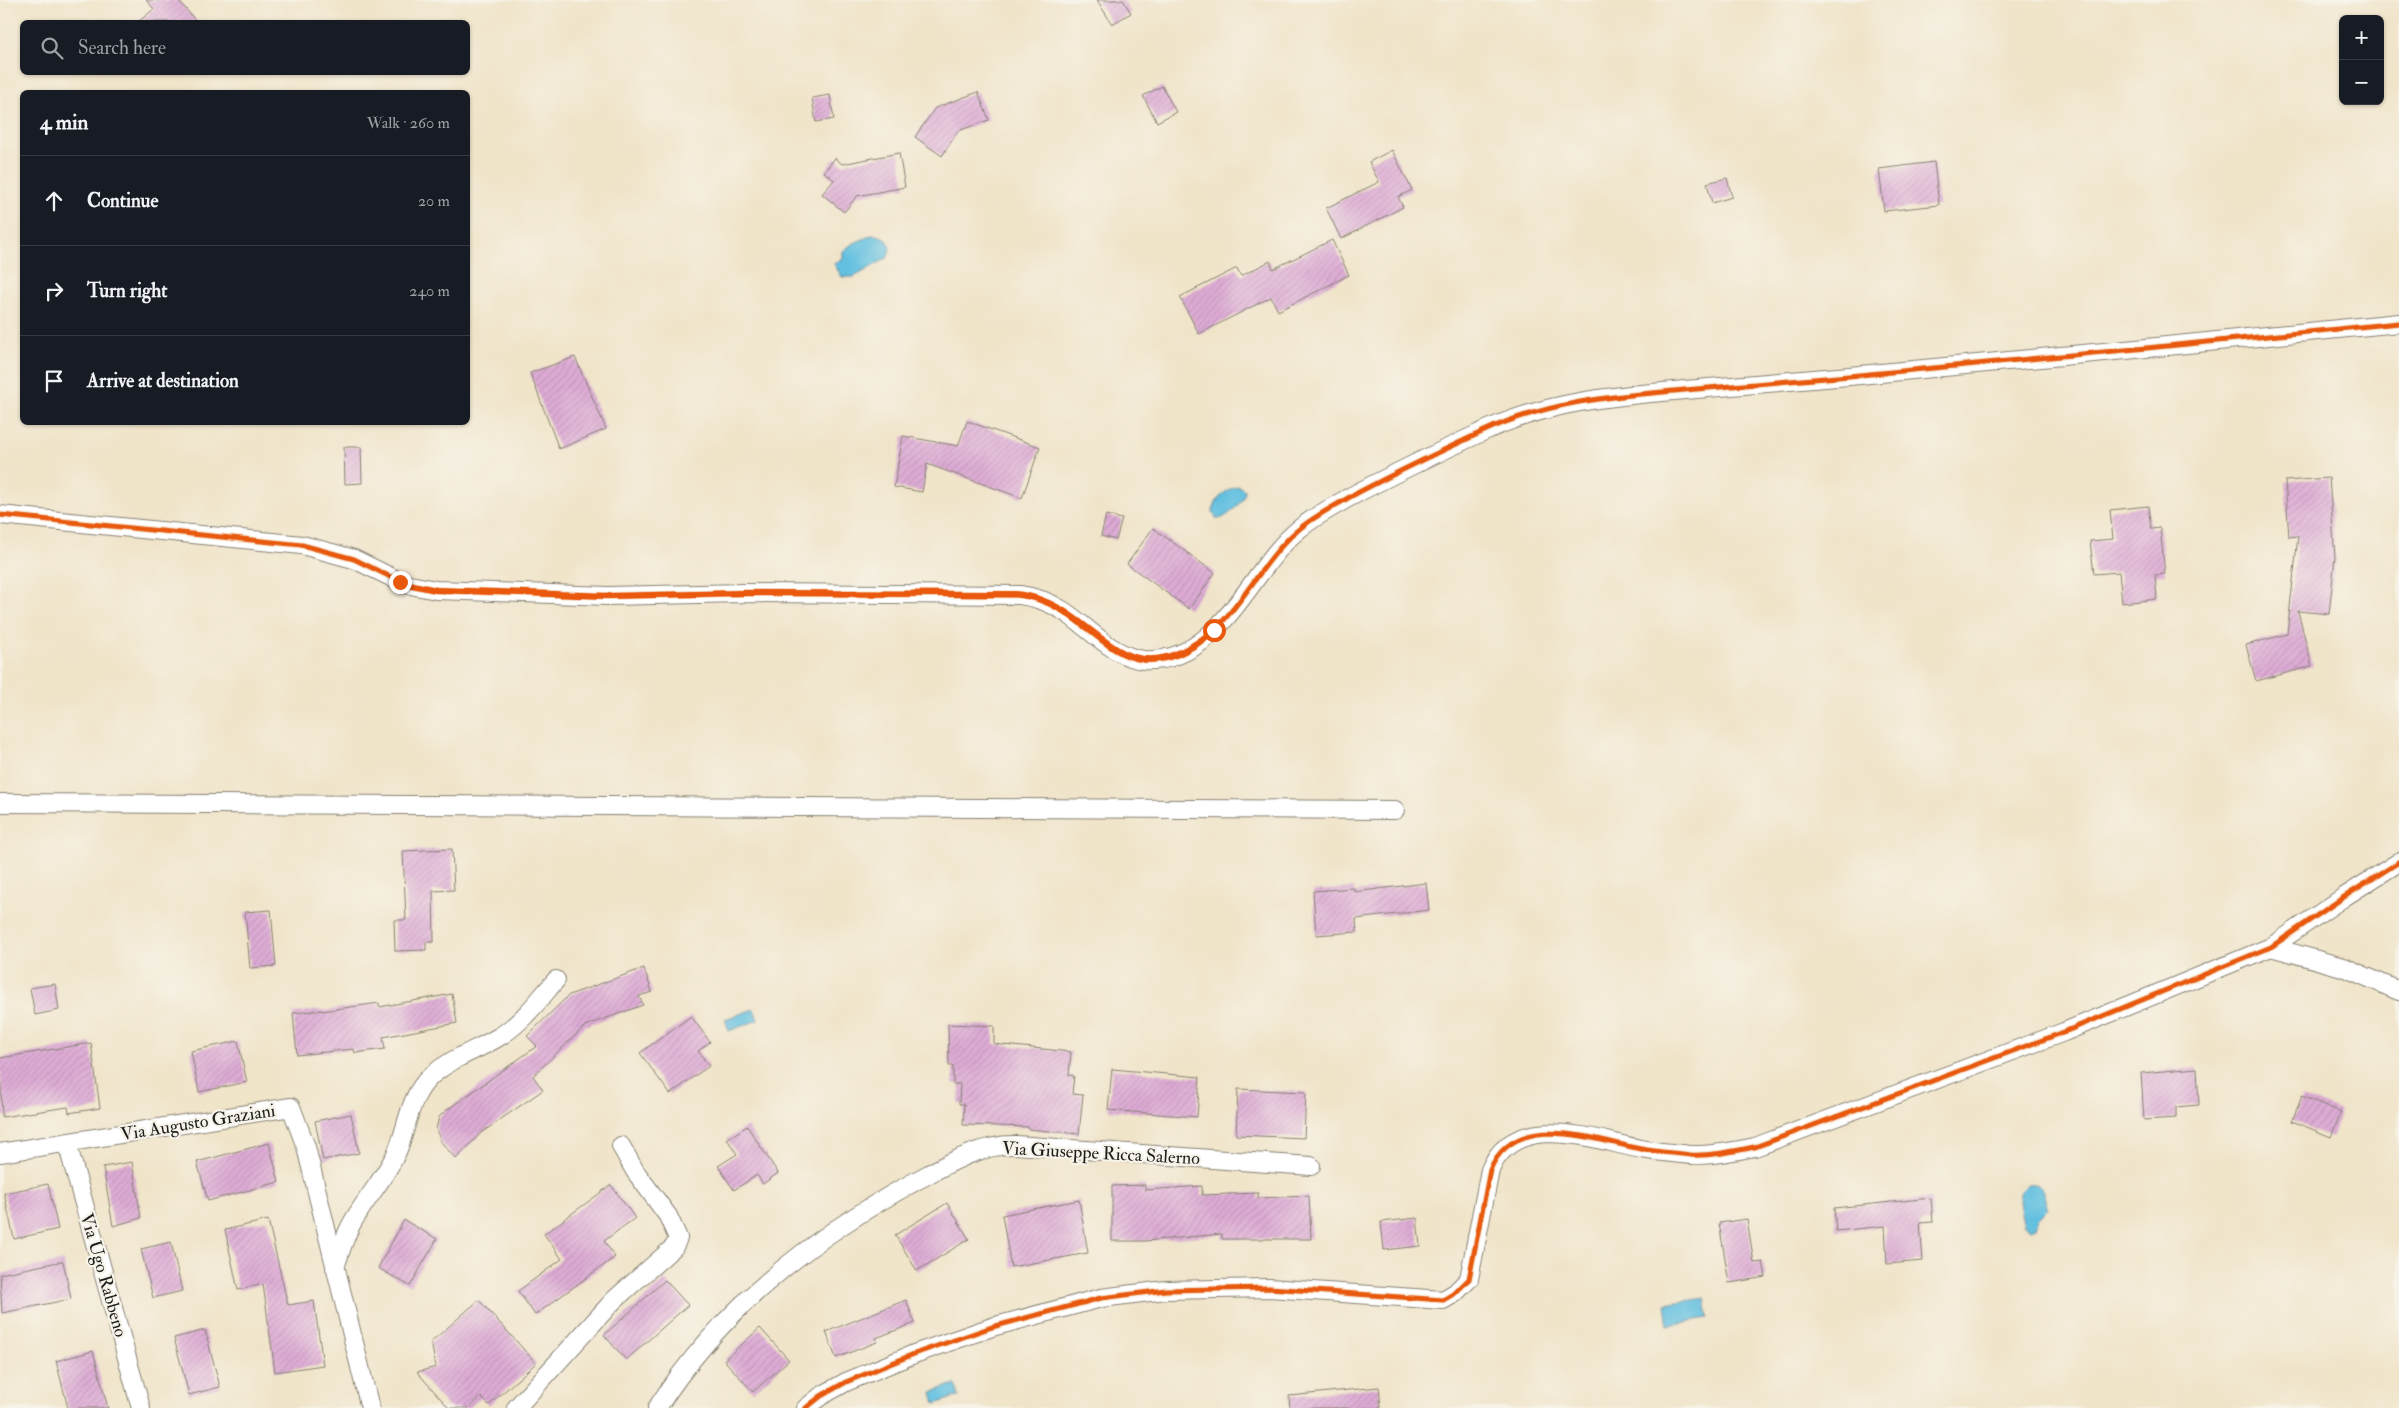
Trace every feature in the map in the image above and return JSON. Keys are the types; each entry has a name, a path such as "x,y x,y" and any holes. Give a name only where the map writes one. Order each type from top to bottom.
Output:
{"street":[{"path":"0,515 302,545 354,560 405,584 436,590 608,596 744,593 1020,595 1040,599 1059,608 1124,654 1137,659 1154,660 1176,654 1214,630 1237,605 1275,552 1310,520 1382,480 1484,431 1546,408 1606,396 1859,375 2399,323"},
{"path":"0,803 1395,810"},
{"path":"806,1408 821,1396 846,1382 922,1351 1022,1318 1101,1298 1166,1290 1269,1288 1443,1300 1455,1293 1469,1279 1473,1266 1477,1229 1490,1170 1498,1155 1517,1140 1536,1134 1562,1133 1643,1150 1692,1155 1755,1147 2064,1032 2271,947 2399,862"},
{"path":"2271,947 2329,962 2371,977 2399,991"},
{"path":"335,1268 346,1234 354,1218 379,1186 396,1154 414,1100 422,1087 444,1065 505,1032 522,1018 556,980"},
{"name":"Via Augusto Graziani","path":"0,1153 291,1107 306,1147 370,1408"},
{"name":"Via Ugo Rabbeno","path":"67,1143 141,1408"},
{"name":"Via Giuseppe Ricca Salerno","path":"657,1408 669,1389 727,1318 785,1266 832,1231 874,1205 970,1154 987,1149 1016,1145 1311,1166"},
{"path":"516,1408 614,1300 674,1247 678,1238 668,1216 635,1171 621,1146"}],"water":[{"path":"872,235 877,235 888,241 890,248 887,258 854,277 842,277 834,264 843,258 843,251 852,244"},
{"path":"1238,486 1245,490 1239,503 1230,513 1217,519 1213,512 1218,499 1225,492"},
{"path":"754,1009 758,1020 729,1031 725,1019"},
{"path":"2028,1184 2040,1187 2048,1209 2038,1219 2036,1227 2031,1229 2024,1225 2019,1203 2021,1192"},
{"path":"1705,1298 1708,1318 1668,1325 1665,1304"},
{"path":"955,1384 959,1396 935,1404 932,1392"}],"building":[{"path":"146,0 178,0 195,20 140,20 154,9"},
{"path":"1097,0 1123,0 1131,13 1112,24"},
{"path":"1162,86 1176,112 1157,122 1143,96"},
{"path":"978,92 989,120 958,131 942,156 915,137 935,108"},
{"path":"830,95 834,119 816,122 812,98"},
{"path":"1392,150 1412,190 1398,197 1403,207 1341,239 1326,208 1379,182 1369,162"},
{"path":"899,153 905,187 857,196 844,212 822,194 834,180 824,172 835,158 842,164"},
{"path":"1934,162 1939,205 1884,211 1879,169"},
{"path":"1727,178 1732,197 1712,203 1707,183"},
{"path":"1332,240 1349,275 1278,311 1271,297 1199,334 1180,297 1237,268 1241,276 1270,261 1273,269"},
{"path":"575,357 606,429 559,449 530,373"},
{"path":"967,421 1040,447 1022,498 927,464 922,492 894,487 903,436 958,446"},
{"path":"344,447 361,447 362,483 345,484"},
{"path":"2329,478 2335,557 2329,614 2298,611 2312,666 2256,681 2246,645 2287,634 2298,536 2289,537 2285,481"},
{"path":"2148,506 2151,529 2160,528 2165,574 2155,575 2157,599 2122,603 2119,572 2094,574 2090,541 2113,539 2110,510"},
{"path":"1106,515 1122,519 1116,540 1101,536"},
{"path":"1153,528 1215,573 1189,609 1127,564"},
{"path":"452,849 454,890 433,891 434,942 426,942 426,950 395,951 394,920 406,920 403,851"},
{"path":"1426,883 1429,910 1356,919 1357,932 1316,935 1313,891 1354,888 1354,892"},
{"path":"271,910 276,966 250,968 245,912"},
{"path":"644,968 652,992 639,996 643,1005 585,1026 533,1076 543,1090 481,1133 456,1159 441,1142 436,1129 439,1117 537,1046 527,1036 569,995"},
{"path":"55,984 59,1010 35,1015 30,988"},
{"path":"452,994 457,1023 383,1037 385,1049 355,1053 354,1049 297,1055 293,1013 379,1003 379,1007"},
{"path":"691,1016 710,1042 698,1051 709,1066 670,1094 640,1053"},
{"path":"948,1024 994,1026 994,1044 1071,1052 1069,1075 1074,1076 1072,1094 1083,1095 1079,1134 1028,1129 1028,1127 963,1125 964,1104 959,1104 960,1084 953,1084 953,1066 949,1066"},
{"path":"238,1041 247,1082 199,1092 191,1051"},
{"path":"91,1043 100,1108 69,1113 68,1107 2,1117 0,1058"},
{"path":"2197,1068 2199,1105 2176,1107 2176,1118 2144,1120 2141,1073"},
{"path":"1112,1069 1200,1077 1197,1117 1108,1110"},
{"path":"1238,1089 1306,1092 1304,1138 1236,1135"},
{"path":"2302,1096 2341,1112 2331,1137 2292,1121"},
{"path":"351,1114 359,1153 323,1160 315,1121"},
{"path":"747,1126 778,1173 763,1184 757,1175 734,1190 718,1166 737,1154 727,1139"},
{"path":"269,1143 279,1182 208,1201 197,1162"},
{"path":"132,1162 141,1218 113,1226 103,1167"},
{"path":"48,1184 58,1229 14,1239 4,1193"},
{"path":"611,1185 635,1218 604,1241 615,1257 535,1315 518,1291 562,1259 544,1234"},
{"path":"1145,1185 1145,1190 1202,1186 1202,1195 1258,1193 1258,1198 1309,1196 1311,1239 1222,1239 1222,1234 1145,1241 1112,1241 1112,1186"},
{"path":"1931,1198 1933,1222 1920,1223 1923,1261 1887,1264 1885,1226 1836,1231 1834,1208"},
{"path":"1079,1200 1088,1253 1011,1267 1002,1215"},
{"path":"947,1203 969,1239 917,1271 895,1235"},
{"path":"1417,1218 1420,1246 1384,1250 1381,1222"},
{"path":"1747,1219 1754,1263 1763,1262 1766,1277 1729,1283 1719,1223"},
{"path":"268,1220 288,1305 314,1301 323,1365 275,1372 263,1284 238,1290 225,1230"},
{"path":"404,1220 437,1239 410,1286 378,1268"},
{"path":"171,1242 182,1291 153,1298 141,1249"},
{"path":"63,1261 71,1299 2,1313 0,1274"},
{"path":"665,1280 688,1305 626,1360 604,1335"},
{"path":"479,1300 536,1363 489,1405 481,1397 469,1408 449,1408 417,1372 436,1367 431,1342"},
{"path":"906,1300 915,1323 876,1338 877,1342 836,1358 826,1332"},
{"path":"760,1328 789,1360 753,1392 724,1360"},
{"path":"205,1330 220,1387 189,1395 174,1338"},
{"path":"93,1351 108,1408 68,1408 56,1361"},
{"path":"1379,1387 1381,1408 1290,1408 1289,1396"}],"cycle path":[{"path":"0,515 302,545 354,559 405,584 436,590 608,596 744,593 1020,595 1047,602 1057,607 1111,647 1132,658 1144,660 1170,657 1193,647 1213,631 1231,612 1281,547 1298,530 1316,517 1348,498 1431,456 1482,432 1532,413 1582,402 1632,395 1986,364 2399,323"},
{"path":"806,1408 821,1396 846,1382 914,1354 992,1327 1101,1298 1166,1290 1269,1288 1443,1300 1455,1293 1469,1279 1490,1170 1502,1151 1518,1140 1537,1134 1558,1133 1647,1150 1691,1155 1715,1154 1755,1147 2064,1032 2271,947 2399,862"}],"route":[{"path":"400,582 436,590 463,592 608,596 744,593 1016,594 1040,599 1054,605 1072,616 1118,651 1130,657 1145,660 1160,659 1176,654 1202,640 1214,630"}]}
